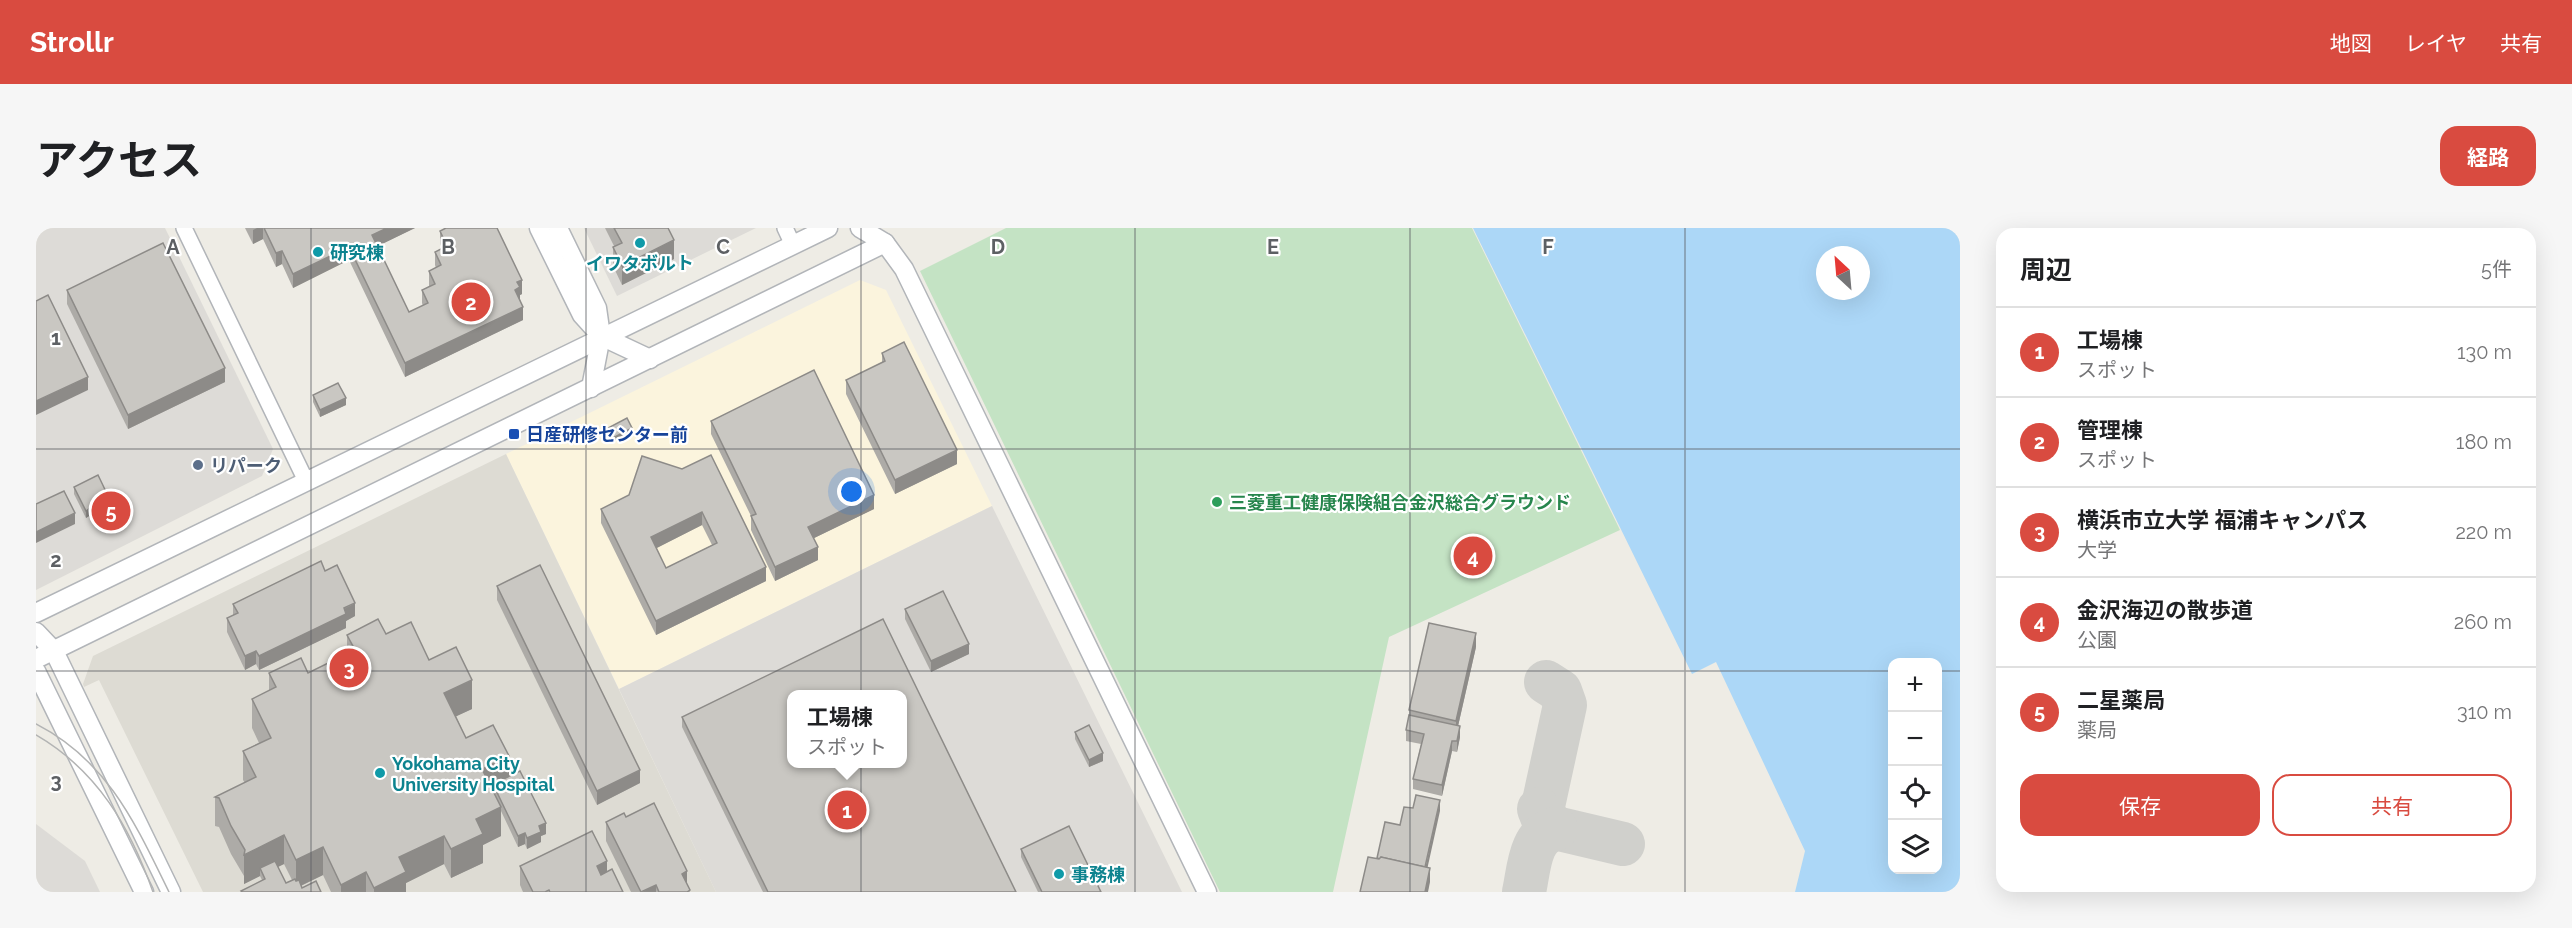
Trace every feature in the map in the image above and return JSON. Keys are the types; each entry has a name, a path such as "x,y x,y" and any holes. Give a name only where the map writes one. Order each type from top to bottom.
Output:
{"street":[{"path":"184,228 306,482"},
{"path":"539,228 582,315 601,336 650,359"},
{"path":"558,228 597,308 601,336 591,388"},
{"path":"785,228 793,245"},
{"path":"36,613 601,336 637,322 828,228"},
{"path":"860,228 886,235 904,269 1207,892"},
{"path":"36,659 650,359 886,235"},
{"path":"886,235 894,273 1197,892"},
{"path":"36,632 54,651 171,892"},
{"path":"36,671 144,892"}],"shaded area":[{"path":"36,228 165,228 273,449 262,476 36,590"},
{"path":"584,228 756,228 617,296"},
{"path":"860,280 886,290 992,506 619,689 506,454"},
{"path":"506,454 716,892 203,892 99,680 84,687 93,656"},
{"path":"992,506 1182,892 716,892 619,689"},
{"path":"36,824 85,861 100,892 36,892"}],"green space":[{"path":"1006,228 1472,228 1620,530 1389,637 1333,892 1220,892 920,271"}],"water":[{"path":"1473,228 1960,228 1960,892 1795,892 1805,851 1716,662 1692,674"}],"building":[{"path":"264,228 387,228 372,235 409,312 428,303 422,290 435,284 429,271 441,265 435,252 447,246 440,231 446,228 497,228 522,280 517,282 520,287 515,290 523,307 405,363 349,247 293,274 282,251 276,253"},
{"path":"614,228 668,228 674,240 622,266 613,247 622,243"},
{"path":"163,243 225,368 128,415 67,290"},
{"path":"48,295 88,377 36,401 36,301"},
{"path":"904,342 957,450 895,480 846,380 885,361 882,353"},
{"path":"814,370 874,495 808,527 818,547 775,567 751,516 756,514 711,421"},
{"path":"338,383 346,398 320,410 313,395"},
{"path":"627,418 632,428 613,438 608,428"},
{"path":"711,455 766,567 656,621 601,509 629,495 642,456 682,469","holes":["702,512 717,543 666,568 651,537"]},
{"path":"98,475 110,500 94,507 95,510 91,512 89,509 86,511 74,487"},
{"path":"64,491 75,513 36,532 36,504"},
{"path":"321,561 325,571 337,565 355,603 344,608 346,614 259,656 256,651 245,656 227,618 238,613 233,604"},
{"path":"540,565 640,770 597,791 497,586"},
{"path":"943,591 969,644 931,661 905,609"},
{"name":"Yokohama City University Hospital","path":"378,619 386,634 411,622 429,660 456,647 472,680 444,693 466,738 493,725 509,756 482,769 501,807 476,819 483,834 451,849 444,836 399,857 406,872 374,888 366,872 341,885 323,847 296,860 284,835 244,855 245,850 219,798 215,797 256,777 243,751 271,738 252,699 276,687 269,673 301,658 308,673 355,650 347,635"},
{"path":"883,619 1016,892 768,892 682,717"},
{"path":"1429,623 1476,633 1456,721 1409,710"},
{"path":"1409,715 1460,726 1457,741 1452,741 1442,785 1413,779 1424,734 1406,730"},
{"path":"1089,725 1103,753 1089,760 1075,732"},
{"path":"520,771 546,823 539,826 541,832 527,838 525,833 518,836 493,784"},
{"path":"1416,795 1440,800 1425,867 1377,858 1385,822 1400,825 1404,807 1413,808"},
{"path":"654,803 687,871 682,874 690,890 687,892 659,892 656,885 641,892 606,822 624,813 626,817"},
{"name":"事務棟","path":"1069,826 1101,892 1042,892 1021,849"},
{"path":"592,831 607,861 597,866 601,875 612,869 623,892 550,892 549,890 533,892 520,866"},
{"path":"1368,857 1379,859 1381,857 1430,868 1425,892 1360,892"},
{"path":"275,861 286,883 295,879 299,880 302,888 316,881 321,892 241,891 265,879 260,868"}],"taxiway":[{"path":"1546,682 1560,691 1565,705 1543,806 1545,818 1556,829"},
{"path":"1539,809 1543,819 1551,827 1623,844"},
{"path":"1524,892 1535,845 1547,832 1556,829"}],"tram line":[{"path":"36,724 61,739 101,775 131,818 169,892"},
{"path":"36,735 58,749 77,766 109,803 134,845 153,892"}],"place":[{"name":"イワタボルト","path":"640,243"},
{"name":"研究棟","path":"318,252"},
{"name":"管理棟","path":"471,302"},
{"name":"日産研修センター前","path":"514,434"},
{"name":"リパーク","path":"198,465"},
{"name":"三菱重工健康保険組合金沢総合グラウンド","path":"1217,502"},
{"name":"二星薬局","path":"111,511"},
{"name":"金沢海辺の散歩道","path":"1473,556"},
{"name":"横浜市立大学 福浦キャンパス","path":"349,668"},
{"name":"Yokohama City University Hospital","path":"380,773"},
{"name":"工場棟","path":"847,810"},
{"name":"事務棟","path":"1059,874"}]}
